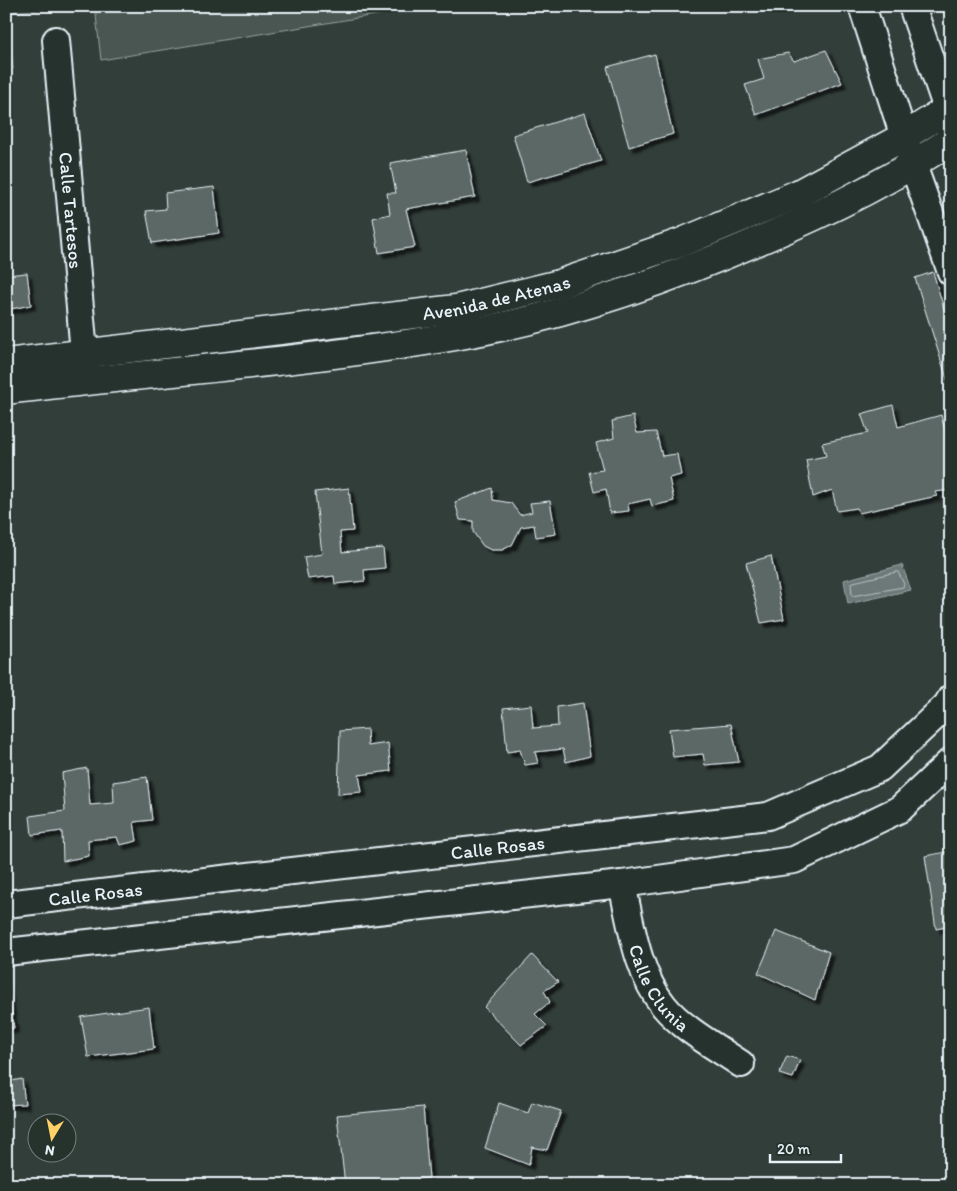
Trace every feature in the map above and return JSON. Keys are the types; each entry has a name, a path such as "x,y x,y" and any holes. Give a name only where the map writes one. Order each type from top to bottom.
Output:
{"main road":[{"name":"Avenida de Atenas","path":"6,390 85,368 456,310 559,284 680,243 789,197 905,136 949,108"},
{"name":"Avenida de Atenas","path":"6,363 85,368 277,361 456,336 567,310 686,272 804,222 913,165 951,140"}],"street":[{"path":"862,6 913,165 951,272"},
{"path":"912,6 949,108 951,140"},
{"name":"Calle Tartesos","path":"56,40 85,368"},
{"name":"Calle Rosas","path":"6,904 768,816 880,768 947,705 951,698"},
{"path":"6,952 622,884 794,860 900,809 951,761"},
{"name":"Calle Clunia","path":"622,884 637,949 648,980 664,1006 702,1038 741,1064"}],"shaded area":[{"path":"6,6 74,6 8,13 13,69 6,70"},
{"path":"95,6 430,6 101,60"}],"water":[{"path":"902,565 911,590 848,604 844,580"}],"building":[{"path":"826,50 842,83 756,115 745,85 764,79 758,59 788,53 794,61"},
{"path":"655,54 673,134 629,147 607,67"},
{"path":"585,113 601,161 527,182 513,135"},
{"path":"466,150 475,197 406,209 415,247 379,253 373,218 390,214 387,193 396,193 390,163"},
{"path":"214,187 219,233 152,243 146,211 166,209 165,193"},
{"path":"933,272 951,332 951,392 915,278"},
{"path":"27,273 31,305 6,310 6,275"},
{"path":"893,405 898,427 941,415 951,454 951,490 935,492 937,496 859,513 857,508 837,511 832,490 813,497 806,460 826,456 822,443 868,433 861,414"},
{"path":"633,416 637,433 656,432 662,456 677,454 681,475 669,478 674,501 652,506 650,499 628,504 629,511 610,513 606,489 594,492 589,472 603,470 596,443 614,438 612,421"},
{"path":"349,488 353,531 340,532 342,552 383,548 385,568 364,570 365,581 335,584 334,576 308,579 304,557 322,554 315,492"},
{"path":"492,488 493,500 511,503 520,515 532,512 530,503 550,501 556,534 536,537 534,525 521,527 512,545 502,550 491,550 483,546 473,532 473,521 460,520 455,502"},
{"path":"771,556 784,619 761,623 746,563"},
{"path":"583,703 590,756 566,762 563,749 535,752 538,763 525,765 520,750 507,752 503,708 531,705 533,728 558,726 557,707"},
{"path":"731,724 739,762 705,765 703,754 673,757 669,729"},
{"path":"367,729 368,746 388,743 391,771 359,775 362,792 338,794 340,731"},
{"path":"87,768 90,805 114,803 113,782 147,777 152,820 134,822 137,841 120,845 117,837 88,840 89,856 63,861 62,831 32,835 30,816 65,811 62,773"},
{"path":"951,851 951,926 936,929 925,856"},
{"path":"776,931 829,952 815,1000 758,973"},
{"path":"532,955 558,982 544,991 550,1002 535,1014 547,1026 521,1045 484,1007"},
{"path":"6,980 14,1028 6,1030"},
{"path":"149,1007 154,1049 88,1057 81,1017"},
{"path":"787,1056 800,1060 793,1078 779,1074"},
{"path":"22,1079 25,1104 6,1105 6,1082"},
{"path":"532,1102 561,1111 547,1150 532,1147 529,1165 485,1148 499,1103 528,1113"},
{"path":"423,1107 429,1178 345,1185 337,1115"}]}
